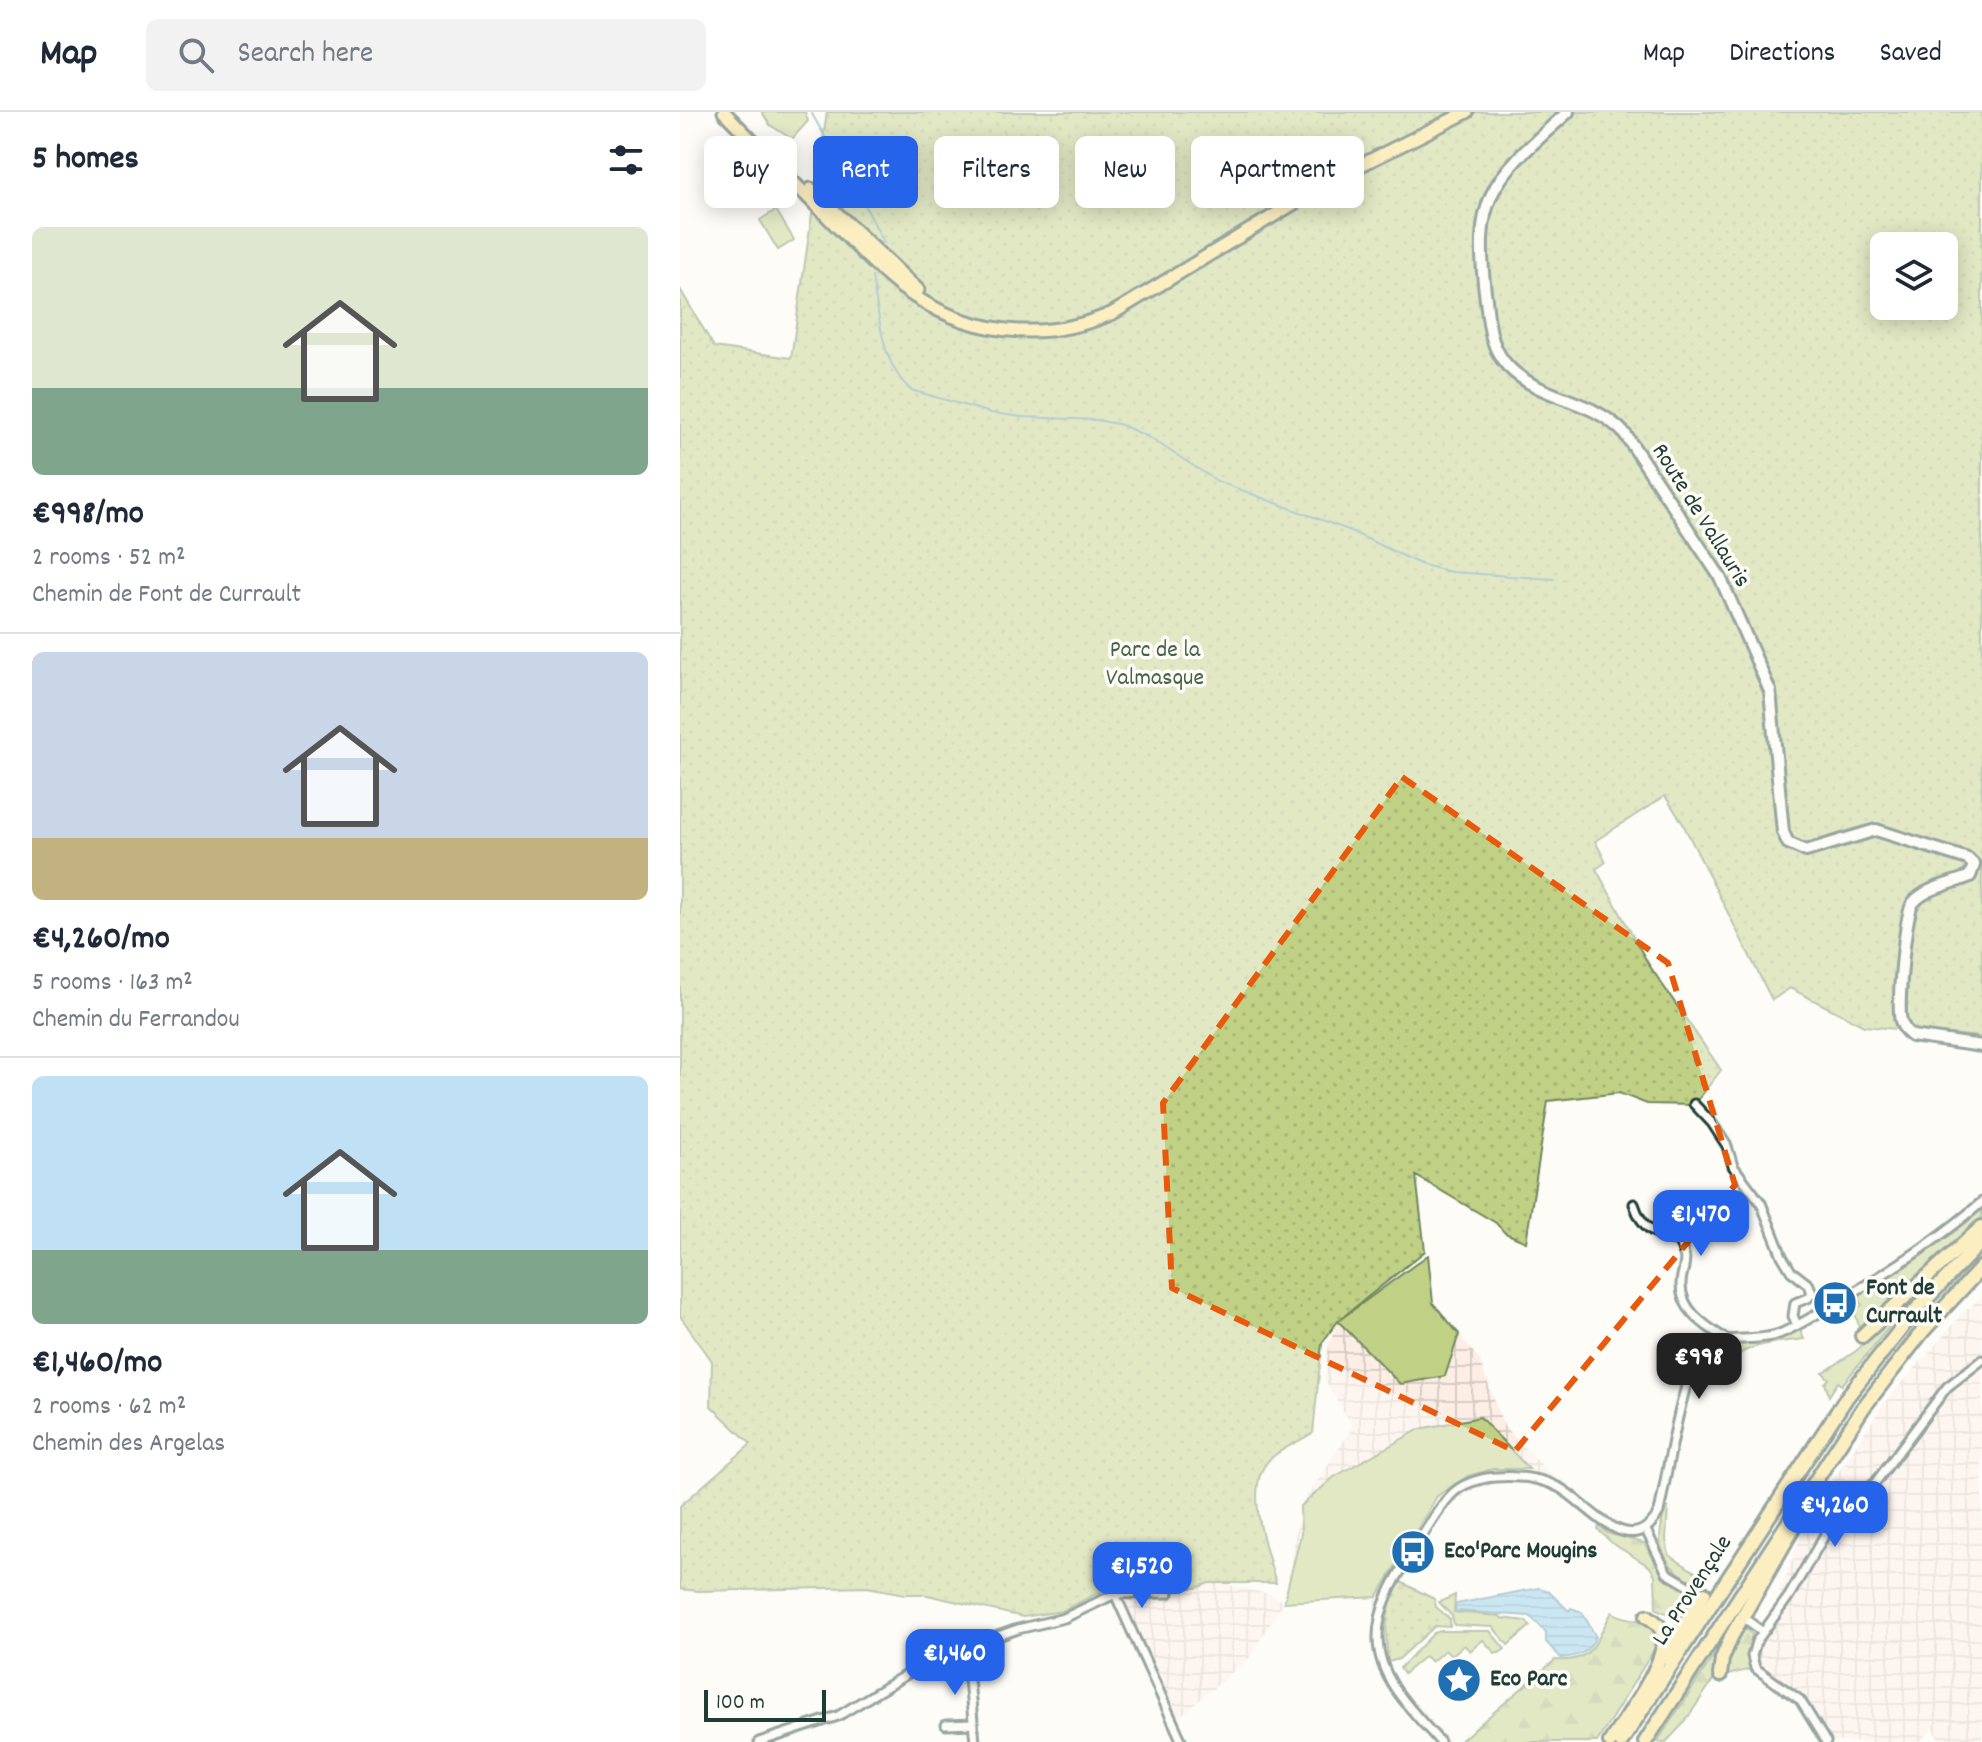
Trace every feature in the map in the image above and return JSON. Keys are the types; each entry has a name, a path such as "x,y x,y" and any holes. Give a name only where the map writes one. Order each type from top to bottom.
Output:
{"highway":[{"path":"1862,1336 1982,1227"},
{"name":"La Provençale","path":"1621,1742 1847,1397 1915,1311 1982,1241"},
{"name":"La Provençale","path":"1645,1742 1838,1444 1906,1352 1982,1267"},
{"path":"1720,1675 1722,1659 1731,1637 1797,1524 1838,1444"},
{"path":"1610,1742 1699,1591"},
{"path":"1647,1616 1659,1625 1663,1638 1654,1670"}],"main road":[{"path":"724,112 899,285 931,306 964,320 988,327 1032,332 1075,327 1122,308 1326,183 1467,112"},
{"path":"732,112 871,248 919,290 965,314 1009,325 1032,326 1071,321 1111,307 1326,177 1452,112"},
{"name":"Route de Vallauris","path":"1567,113 1514,160 1496,185 1483,214 1480,236 1490,337 1499,357 1514,373 1612,420 1625,434 1720,577 1770,691 1783,832 1788,843 1806,851 1876,830 1968,859 1974,865 1970,876 1927,893 1910,909 1900,1016 1905,1030 1912,1036 1982,1046"}],"street":[{"path":"1694,1104 1712,1123 1727,1146 1733,1166 1761,1203 1791,1271 1809,1285 1812,1293 1795,1303 1793,1316 1797,1325"},
{"path":"1440,1742 1393,1687 1378,1642 1380,1617 1387,1594 1430,1522 1452,1494 1467,1484 1488,1477 1514,1475 1544,1481 1563,1490 1614,1529 1633,1532 1645,1528 1659,1512 1691,1369 1703,1348 1714,1341 1726,1339 1770,1337 1797,1325 1898,1266 1943,1235 1982,1202"},
{"path":"1634,1204 1639,1220 1648,1231 1678,1241 1686,1255 1687,1268 1682,1276 1682,1287 1688,1305 1695,1319 1726,1339"},
{"path":"1826,1742 1800,1700 1757,1671 1753,1647 1789,1596 1834,1519 1875,1483 1947,1387 1982,1360"},
{"path":"1645,1528 1667,1573 1699,1591"},
{"path":"759,1742 838,1716 932,1659 1018,1629 1064,1618 1115,1594 1169,1593"},
{"path":"1115,1594 1182,1742"},
{"path":"1748,1621 1763,1632"},
{"path":"966,1649 975,1742"},
{"path":"946,1725 973,1724"}],"highlighted area":[{"path":"1402,777 1668,963 1735,1185 1515,1451 1172,1288 1163,1103"}],"shaded area":[{"path":"1428,1255 1433,1303 1479,1359 1504,1426 1552,1476 1541,1486 1506,1481 1471,1491 1457,1500 1444,1512 1391,1595 1386,1641 1388,1662 1397,1682 1451,1742 1429,1742 1430,1739 1387,1689 1378,1672 1371,1644 1376,1597 1284,1602 1300,1507 1353,1427 1325,1380 1329,1344 1338,1321"},
{"path":"1982,1296 1982,1742 1941,1742 1933,1728 1920,1742 1817,1742 1800,1706 1751,1669 1748,1647 1772,1615 1807,1519 1883,1405 1964,1312"},
{"path":"1209,1581 1273,1595 1284,1602 1248,1659 1177,1719 1120,1596 1140,1586"}],"green space":[{"path":"762,112 805,112 808,121 795,136 787,136 770,125"},
{"name":"Parc de la Valmasque","path":"827,112 1982,112 1982,1037 1864,1026 1790,988 1772,1000 1682,822 1665,796 1595,841 1606,862 1596,869 1649,965 1721,1070 1694,1105 1647,1104 1619,1093 1548,1101 1526,1242 1505,1233 1496,1223 1416,1176 1425,1251 1338,1321 1322,1343 1313,1433 1275,1455 1262,1470 1257,1501 1259,1519 1276,1583 1209,1583 1196,1588 1171,1588 1164,1584 1138,1588 1118,1583 1062,1611 1023,1617 923,1594 867,1587 680,1589 680,1506 751,1444 711,1406 712,1361 680,1316 680,289 714,347 791,358 813,208 918,208 918,136 823,136"},
{"path":"776,210 794,240 778,250 760,220"},
{"path":"1982,1206 1982,1218 1861,1331 1854,1311 1862,1305 1858,1294 1934,1246"},
{"path":"1428,1255 1433,1303 1459,1334 1445,1376 1400,1384 1338,1321"},
{"path":"1920,1289 1842,1385 1838,1382 1829,1396 1825,1383 1829,1379 1823,1373 1856,1351"},
{"path":"1799,1328 1804,1339 1747,1350 1729,1362 1723,1372 1710,1354 1695,1371 1704,1351 1711,1346 1763,1342"},
{"path":"1480,1417 1529,1469 1493,1469 1468,1476 1437,1496 1377,1597 1284,1602 1301,1534 1300,1507 1334,1477 1420,1429"},
{"path":"1665,1507 1668,1507 1666,1540 1669,1555 1702,1580 1690,1601 1671,1613 1656,1608 1655,1575 1650,1567 1612,1543 1598,1530 1599,1526 1607,1533 1644,1543 1666,1578 1691,1593 1696,1584 1674,1568 1662,1553 1660,1535"},
{"path":"1401,1582 1434,1599 1436,1607 1450,1619 1450,1627 1435,1626 1399,1659 1388,1662 1386,1630 1389,1609"},
{"path":"1455,1595 1454,1612 1500,1616 1526,1621 1530,1626 1508,1645 1493,1627 1454,1625 1452,1616 1439,1602"},
{"path":"1612,1612 1652,1626 1659,1631 1658,1643 1597,1742 1459,1742 1555,1660 1568,1660 1586,1654 1597,1641"},
{"path":"1742,1625 1752,1634 1748,1654 1751,1669 1724,1676 1725,1661"},
{"path":"1490,1631 1505,1649 1495,1653 1483,1640 1470,1651 1464,1645 1451,1656 1445,1650 1431,1662 1425,1656 1404,1674 1400,1668 1434,1633"},
{"path":"1722,1643 1715,1677 1684,1723 1666,1742 1657,1742"}],"water":[{"path":"1538,1588 1548,1591 1569,1611 1571,1608 1582,1612 1596,1637 1590,1647 1578,1655 1561,1658 1546,1642 1546,1632 1530,1616 1455,1611 1456,1604"}],"waterway":[{"path":"811,112 884,243"},
{"path":"872,277 887,353 893,367 911,390 991,413 1097,420 1122,425 1150,438 1217,481 1346,529 1420,564 1451,572 1554,579"}],"place":[{"name":"Font de Currault","path":"1835,1303"},
{"name":"Eco'Parc Mougins","path":"1413,1552"},
{"name":"Eco Parc","path":"1459,1680"}]}
